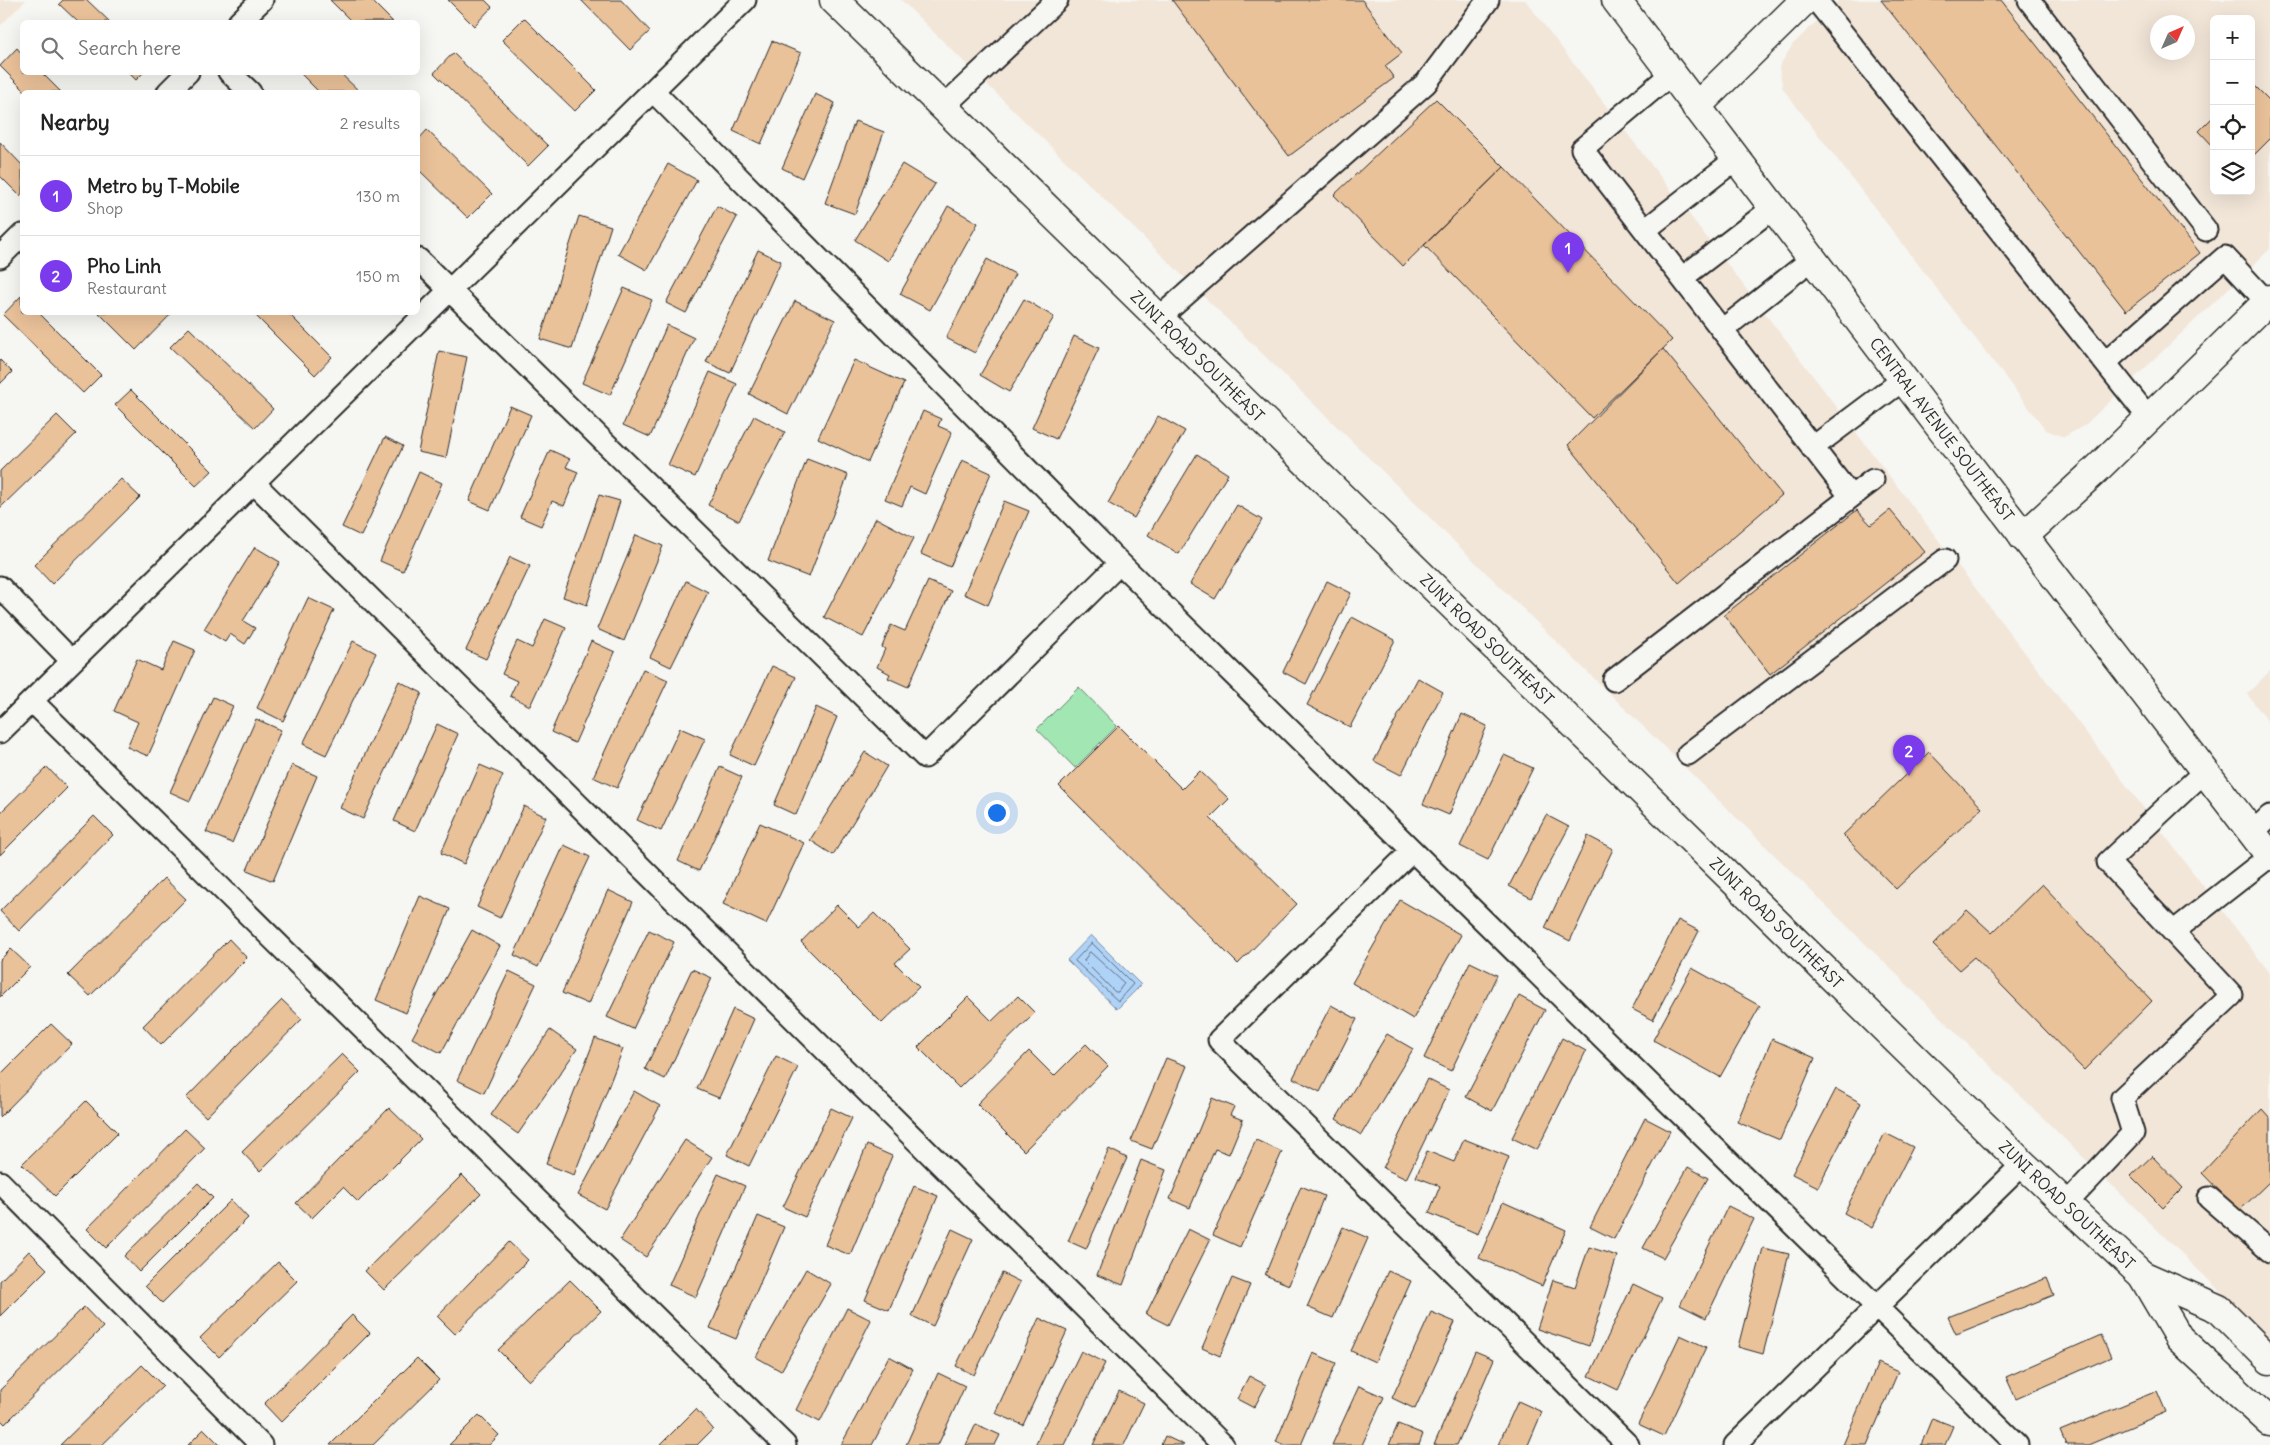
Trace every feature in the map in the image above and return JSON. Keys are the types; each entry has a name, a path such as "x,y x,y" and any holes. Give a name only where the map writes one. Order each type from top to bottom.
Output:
{"street":[{"name":"ZUNI ROAD SOUTHEAST","path":"834,0 2023,1164 2142,1275 2179,1338 2270,1422"},
{"name":"CENTRAL AVENUE SOUTHEAST","path":"1616,0 2023,537 2204,772 2261,824 2270,856"},
{"path":"1696,107 1805,0"},
{"path":"2023,537 2149,418 2269,300"},
{"name":"ZUNI ROAD SOUTHEAST","path":"2142,1275 2219,1309 2270,1360"}],"lane":[{"path":"241,20 262,0"},
{"path":"0,732 745,0"},
{"path":"943,107 1057,0"},
{"path":"1159,318 1426,83 1488,0"},
{"path":"1816,0 2149,418"},
{"path":"2029,0 2206,230"},
{"path":"1671,74 1582,149 1851,498"},
{"path":"170,90 185,75"},
{"path":"232,75 248,90"},
{"path":"653,91 1120,563 2017,1445"},
{"path":"1645,230 1736,159"},
{"path":"1682,278 1773,208"},
{"path":"0,258 20,237"},
{"path":"2106,362 2225,257 2269,300"},
{"path":"1722,330 1812,259"},
{"path":"420,261 926,757 1120,563"},
{"path":"1812,448 1904,379"},
{"path":"1614,680 1873,480"},
{"path":"254,483 1223,1445"},
{"path":"1688,754 1945,560"},
{"path":"0,588 72,661"},
{"path":"32,701 785,1445"},
{"path":"2066,1204 2133,1133 2122,1098 2232,995 2108,862 2204,772"},
{"path":"1412,851 1219,1040 1628,1445"},
{"path":"2173,932 2270,856"},
{"path":"1735,1445 2023,1164"},
{"path":"0,1182 261,1445"},
{"path":"2209,1198 2266,1243"}],"shaded area":[{"path":"0,0 26,0 0,26"},
{"path":"901,0 1525,0 2270,973 2270,1340"},
{"path":"1839,0 2270,0 2270,249 2085,425 2064,437 2046,430 1783,89 1779,67 1793,44"},
{"path":"2270,671 2270,724 2247,694"}],"green space":[{"path":"1079,687 1117,726 1075,768 1037,729"}],"water":[{"path":"1091,935 1141,985 1117,1009 1067,960"}],"building":[{"path":"63,0 87,0 108,20 76,20 59,4"},
{"path":"330,0 371,0 391,20 350,20"},
{"path":"448,0 485,0 492,7 474,26"},
{"path":"581,0 621,0 650,31 630,50"},
{"path":"1172,0 1362,0 1402,53 1385,66 1394,78 1289,156"},
{"path":"1881,0 2001,0 2200,253 2126,311"},
{"path":"524,18 596,90 575,111 502,40"},
{"path":"772,41 801,53 761,144 733,131"},
{"path":"17,48 20,52 20,75 44,75 59,90 24,90 0,66"},
{"path":"453,53 548,146 528,166 434,73"},
{"path":"131,75 141,75 136,80"},
{"path":"302,75 342,75 358,90 317,90"},
{"path":"2255,86 2270,101 2270,139 2255,154"},
{"path":"815,94 835,103 802,178 782,168"},
{"path":"1436,99 1504,167 1403,266 1334,195"},
{"path":"2210,120 2210,143 2199,131"},
{"path":"855,121 884,132 855,214 825,203"},
{"path":"427,130 492,194 468,218 420,171 420,138"},
{"path":"0,142 20,163 20,196 0,176"},
{"path":"668,164 697,180 647,270 618,254"},
{"path":"902,164 935,184 888,261 855,240"},
{"path":"1504,167 1672,340 1592,418 1424,245"},
{"path":"717,206 737,217 686,313 666,303"},
{"path":"948,206 978,223 930,310 900,294"},
{"path":"579,216 611,226 572,349 540,339"},
{"path":"758,250 781,261 730,373 706,362"},
{"path":"987,259 1015,274 975,353 946,338"},
{"path":"624,288 652,300 610,395 582,383"},
{"path":"20,297 20,315 41,315 101,375 83,393 3,315"},
{"path":"1024,299 1054,317 1009,392 980,375"},
{"path":"795,301 835,320 788,414 749,394"},
{"path":"101,315 170,315 136,350"},
{"path":"255,315 290,315 332,357 315,375"},
{"path":"667,325 694,338 650,437 623,425"},
{"path":"189,328 273,409 255,428 170,347"},
{"path":"1074,336 1099,348 1056,439 1032,428"},
{"path":"1663,349 1782,495 1679,583 1568,445"},
{"path":"439,351 467,357 446,458 418,452"},
{"path":"0,360 12,372 0,384"},
{"path":"854,360 904,383 868,462 818,438"},
{"path":"710,372 737,384 695,477 668,465"},
{"path":"131,390 212,471 196,486 115,405"},
{"path":"510,406 531,415 490,510 469,501"},
{"path":"923,411 941,419 938,426 952,432 925,494 910,487 902,506 885,499"},
{"path":"57,415 76,434 0,508 0,471"},
{"path":"754,416 785,432 739,521 708,505"},
{"path":"1158,416 1185,431 1134,518 1108,503"},
{"path":"385,437 403,446 361,536 342,527"},
{"path":"550,450 570,459 566,467 578,472 564,506 552,501 541,526 520,517"},
{"path":"1197,454 1228,474 1179,554 1148,535"},
{"path":"807,459 848,475 809,577 768,561"},
{"path":"962,460 991,473 950,567 921,554"},
{"path":"419,472 442,483 403,571 380,561"},
{"path":"121,479 140,497 52,584 34,565"},
{"path":"599,495 620,501 587,605 563,597"},
{"path":"1004,501 1029,511 988,605 964,594"},
{"path":"1237,505 1262,520 1215,599 1190,584"},
{"path":"1857,510 1871,525 1890,510 1925,552 1770,674 1724,615"},
{"path":"876,518 914,538 863,637 824,617"},
{"path":"636,535 663,546 624,641 597,629"},
{"path":"255,547 280,562 243,621 255,628 245,644 230,634 225,642 204,629"},
{"path":"510,557 530,566 486,659 466,650"},
{"path":"686,581 708,592 671,667 650,657"},
{"path":"928,581 951,591 908,687 888,678 890,674 877,667 885,649 882,647 891,625 905,631"},
{"path":"1327,581 1351,593 1306,684 1283,672"},
{"path":"308,598 334,610 283,721 257,708"},
{"path":"1352,617 1395,640 1350,727 1307,705"},
{"path":"545,619 566,628 530,706 510,696 517,681 502,674 517,641 532,648"},
{"path":"174,641 195,650 148,756 127,747 138,722 114,711 137,659 161,670"},
{"path":"353,641 376,653 326,755 303,744"},
{"path":"591,641 615,652 575,743 551,732"},
{"path":"772,666 796,677 754,766 730,755"},
{"path":"643,669 668,680 617,788 593,777"},
{"path":"1418,678 1443,692 1401,775 1374,761"},
{"path":"399,681 422,693 363,819 340,808"},
{"path":"213,697 233,706 190,801 170,792"},
{"path":"816,707 837,717 796,815 774,805"},
{"path":"1462,714 1487,726 1449,815 1423,804"},
{"path":"256,719 281,730 232,843 206,832"},
{"path":"437,724 458,734 415,831 394,821"},
{"path":"1119,726 1182,789 1200,771 1229,799 1210,818 1297,904 1238,964 1059,786"},
{"path":"680,728 705,739 661,831 637,820"},
{"path":"865,752 887,766 833,855 810,840"},
{"path":"1929,752 1982,808 1896,889 1843,835"},
{"path":"1504,755 1533,768 1488,860 1460,846"},
{"path":"292,765 317,776 273,881 247,870"},
{"path":"480,765 503,775 464,864 441,853"},
{"path":"47,767 67,788 0,855 0,813"},
{"path":"720,767 742,777 699,871 678,861"},
{"path":"524,806 546,817 500,918 477,907"},
{"path":"1546,815 1569,827 1531,898 1509,886"},
{"path":"94,816 113,835 19,931 0,911"},
{"path":"760,823 804,843 766,924 723,904"},
{"path":"1588,836 1613,849 1570,941 1545,928"},
{"path":"564,845 590,857 538,967 514,955"},
{"path":"164,878 186,899 90,996 68,975"},
{"path":"2042,884 2152,1001 2084,1070 1974,957 1959,970 1933,945 1967,910 1992,933"},
{"path":"608,890 633,902 588,1004 562,993"},
{"path":"420,896 450,909 406,1013 376,1000"},
{"path":"1400,900 1461,935 1413,1019 1352,983"},
{"path":"837,905 859,927 874,913 910,949 895,963 919,987 882,1023 801,942"},
{"path":"1678,920 1699,931 1653,1020 1632,1009"},
{"path":"472,930 500,946 441,1053 412,1038"},
{"path":"649,930 674,942 633,1029 607,1017"},
{"path":"229,939 247,958 161,1045 143,1026"},
{"path":"11,949 30,967 0,997 0,960"},
{"path":"1470,962 1497,975 1451,1071 1424,1058"},
{"path":"1692,968 1760,1006 1720,1077 1653,1040"},
{"path":"692,969 712,978 665,1079 645,1069"},
{"path":"509,971 536,984 484,1093 457,1080"},
{"path":"1018,996 1035,1013 959,1088 918,1047 968,997 992,1021"},
{"path":"1519,996 1545,1010 1492,1111 1466,1097"},
{"path":"282,1000 302,1019 206,1117 186,1098"},
{"path":"1331,1005 1357,1019 1320,1092 1293,1078"},
{"path":"733,1009 754,1019 719,1098 697,1089"},
{"path":"51,1024 72,1044 0,1117 0,1075"},
{"path":"550,1030 577,1049 518,1134 491,1115"},
{"path":"1387,1034 1413,1049 1361,1135 1336,1119"},
{"path":"595,1038 623,1049 574,1175 546,1164"},
{"path":"1562,1038 1586,1051 1537,1150 1512,1138"},
{"path":"1772,1039 1815,1058 1780,1140 1737,1122"},
{"path":"1086,1044 1108,1066 1024,1151 977,1104 1029,1051 1054,1076"},
{"path":"342,1054 360,1072 260,1171 242,1152"},
{"path":"776,1056 798,1067 749,1166 727,1155"},
{"path":"1166,1058 1187,1066 1152,1149 1131,1141"},
{"path":"1427,1079 1449,1090 1406,1179 1383,1168"},
{"path":"1836,1089 1861,1103 1818,1187 1792,1174"},
{"path":"634,1091 660,1106 605,1209 578,1195"},
{"path":"1212,1098 1234,1107 1230,1115 1243,1120 1229,1154 1215,1149 1190,1208 1170,1199"},
{"path":"86,1101 118,1133 55,1196 22,1164"},
{"path":"389,1108 421,1139 358,1202 343,1187 312,1218 296,1203"},
{"path":"831,1108 852,1118 805,1217 783,1207"},
{"path":"2262,1109 2270,1118 2270,1181 2239,1211 2202,1173"},
{"path":"1645,1118 1670,1131 1614,1239 1590,1227"},
{"path":"185,1129 205,1148 106,1248 87,1229"},
{"path":"1885,1133 1913,1147 1872,1228 1844,1213"},
{"path":"1464,1139 1509,1157 1478,1234 1429,1213 1440,1186 1416,1177 1427,1151 1454,1162"},
{"path":"685,1140 712,1157 646,1257 620,1240"},
{"path":"1256,1140 1282,1152 1240,1247 1213,1235"},
{"path":"867,1145 892,1156 850,1255 825,1245"},
{"path":"1109,1149 1127,1158 1086,1249 1068,1241"},
{"path":"2152,1156 2183,1188 2163,1208 2131,1176"},
{"path":"1141,1160 1166,1170 1123,1285 1097,1275"},
{"path":"1688,1167 1708,1178 1663,1258 1643,1248"},
{"path":"718,1174 745,1186 696,1297 669,1285"},
{"path":"462,1175 481,1194 384,1290 365,1271"},
{"path":"198,1183 213,1198 139,1272 124,1256"},
{"path":"914,1186 938,1196 889,1310 865,1300"},
{"path":"1301,1186 1324,1196 1289,1285 1265,1275"},
{"path":"231,1200 248,1218 162,1303 145,1286"},
{"path":"1503,1202 1566,1230 1542,1286 1479,1258"},
{"path":"1728,1206 1754,1219 1706,1318 1680,1305"},
{"path":"758,1216 784,1227 736,1339 710,1328"},
{"path":"1343,1227 1368,1238 1333,1318 1307,1307"},
{"path":"952,1229 973,1239 933,1326 912,1316"},
{"path":"1188,1229 1210,1240 1168,1325 1146,1314"},
{"path":"509,1242 528,1260 455,1334 437,1316"},
{"path":"1589,1247 1617,1256 1589,1346 1537,1329 1553,1280 1575,1287"},
{"path":"1763,1248 1789,1254 1763,1354 1738,1347"},
{"path":"29,1251 47,1269 0,1316 0,1281"},
{"path":"278,1262 297,1281 219,1357 200,1338"},
{"path":"806,1269 831,1284 781,1371 756,1357"},
{"path":"1388,1271 1411,1281 1375,1362 1351,1351"},
{"path":"1002,1273 1020,1282 974,1375 956,1366"},
{"path":"1232,1278 1250,1285 1220,1356 1202,1348"},
{"path":"2047,1278 2054,1295 1956,1334 1948,1317"},
{"path":"570,1280 601,1311 529,1381 498,1350"},
{"path":"1633,1284 1662,1298 1618,1390 1589,1376"},
{"path":"84,1307 103,1327 5,1424 0,1419 0,1390"},
{"path":"847,1308 871,1320 820,1422 796,1410"},
{"path":"1431,1312 1455,1322 1415,1409 1392,1398"},
{"path":"352,1315 370,1333 281,1422 264,1404"},
{"path":"1039,1318 1067,1331 1023,1425 995,1413"},
{"path":"1680,1335 1706,1347 1664,1436 1638,1424"},
{"path":"2101,1335 2111,1357 2016,1399 2006,1377"},
{"path":"1081,1351 1105,1363 1065,1445 1035,1445"},
{"path":"1475,1351 1494,1359 1457,1445 1434,1445"},
{"path":"1313,1353 1336,1363 1301,1445 1283,1445 1276,1442"},
{"path":"889,1356 913,1369 872,1445 841,1445"},
{"path":"417,1358 439,1380 373,1445 330,1445"},
{"path":"1878,1363 1898,1372 1867,1445 1843,1445"},
{"path":"142,1365 163,1386 102,1445 60,1445"},
{"path":"938,1373 965,1386 938,1445 906,1445"},
{"path":"1249,1376 1266,1385 1254,1408 1237,1399"},
{"path":"1359,1386 1384,1397 1362,1445 1332,1445"},
{"path":"1119,1391 1144,1403 1124,1445 1093,1445"},
{"path":"2157,1391 2166,1412 2088,1445 2066,1445 2060,1431"},
{"path":"1518,1401 1542,1412 1528,1445 1498,1445"},
{"path":"696,1409 713,1429 697,1445 660,1445"},
{"path":"479,1415 499,1435 489,1445 449,1445"},
{"path":"1932,1418 1953,1426 1945,1445 1921,1445"},
{"path":"976,1424 1000,1435 995,1445 966,1445"},
{"path":"1398,1424 1423,1434 1419,1445 1389,1445"},
{"path":"204,1429 220,1445 188,1445"},
{"path":"1165,1436 1184,1445 1161,1445"}],"place":[{"name":"Metro by T-Mobile","path":"1568,273"},
{"name":"Pho Linh","path":"1909,776"}]}
